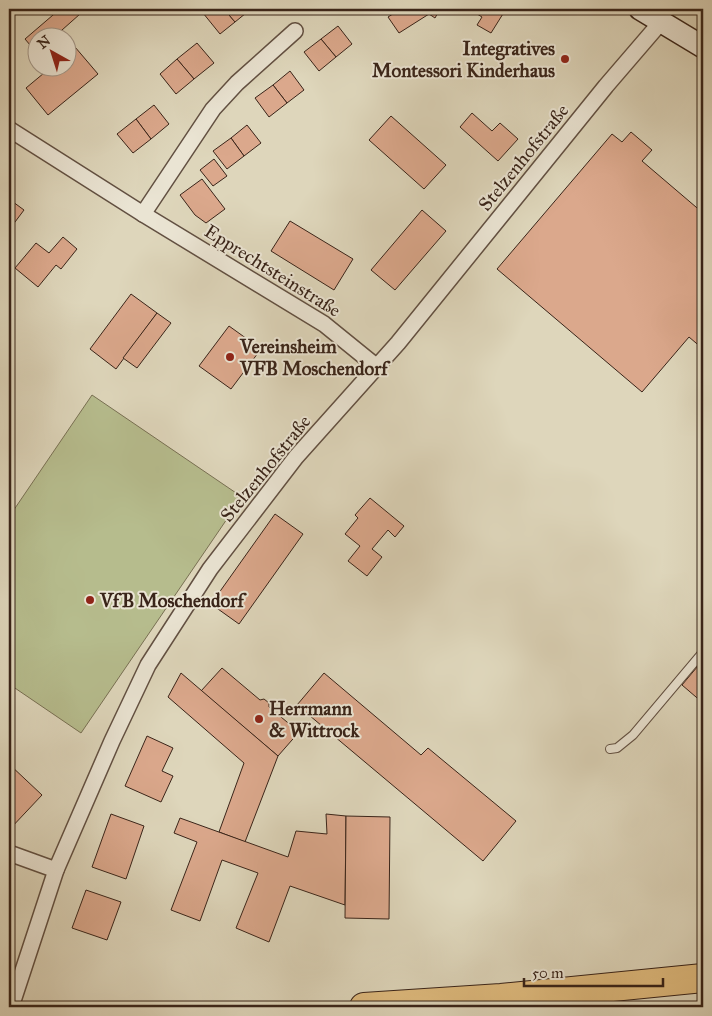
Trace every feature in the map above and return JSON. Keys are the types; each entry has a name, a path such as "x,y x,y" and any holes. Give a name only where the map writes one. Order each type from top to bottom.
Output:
{"highway":[{"path":"364,1007 501,998 703,978"}],"street":[{"path":"640,9 703,47"},
{"name":"Stelzenhofstraße","path":"11,1007 56,870 112,740 148,665 210,569 296,457 377,367 661,22"},
{"path":"143,214 213,109 237,83 295,31"},
{"name":"Epprechtsteinstraße","path":"9,129 143,214 324,324 377,367"},
{"path":"9,853 56,870"}],"lane":[{"path":"610,749 616,748 633,735 703,652"}],"green space":[{"name":"VfB Moschendorf","path":"92,395 242,497 81,733 9,684 9,517"}],"building":[{"path":"60,9 75,9 80,14 64,28 38,28"},
{"path":"208,9 224,9 235,22 220,34 203,13"},
{"path":"224,9 251,9 235,22"},
{"path":"395,9 440,9 435,18 429,14 399,33 388,17 396,12"},
{"path":"469,9 506,9 491,33 477,25 482,17"},
{"path":"338,26 352,44 336,57 321,39"},
{"path":"321,39 336,57 319,71 304,52"},
{"path":"197,43 214,63 194,79 177,59"},
{"path":"78,51 98,74 48,115 26,88 38,78 78,78"},
{"path":"177,59 194,79 176,94 160,74"},
{"path":"290,71 304,90 287,103 273,85"},
{"path":"273,85 287,103 269,117 255,98"},
{"path":"154,105 169,124 151,139 136,119"},
{"path":"472,113 492,131 500,123 518,139 498,161 460,127"},
{"path":"391,116 446,165 424,189 369,140"},
{"path":"136,119 151,139 133,153 117,134"},
{"path":"247,125 261,143 244,156 231,138"},
{"path":"631,132 652,150 642,161 703,213 703,349 689,337 642,392 497,269 612,134 622,142"},
{"path":"231,138 244,156 227,169 213,151"},
{"path":"214,159 227,176 213,186 200,170"},
{"path":"202,179 225,209 206,223 195,215 180,195"},
{"path":"9,199 24,210 9,230"},
{"path":"422,210 446,231 395,290 371,270"},
{"path":"290,221 353,259 334,290 271,251"},
{"path":"63,237 77,249 61,269 56,265 38,287 15,268 36,243 49,253"},
{"path":"131,294 157,313 116,369 90,349"},
{"path":"157,313 171,323 137,368 123,358"},
{"name":"Vereinsheim VFB Moschendorf","path":"229,326 261,349 231,389 199,366"},
{"path":"370,498 404,526 395,537 388,530 372,549 382,557 367,576 348,561 360,546 345,534 358,518 355,515"},
{"path":"275,514 303,534 239,624 211,604"},
{"path":"703,660 703,703 682,685"},
{"name":"Herrmann & Wittrock","path":"222,668 260,700 264,699 269,703 269,707 299,732 278,756 201,691"},
{"path":"181,673 278,756 245,842 219,832 244,763 168,697"},
{"path":"324,673 421,755 428,748 516,821 483,861 297,705"},
{"path":"147,736 173,748 162,771 173,776 161,802 125,786"},
{"path":"9,764 42,795 9,830"},
{"path":"111,814 144,826 126,879 92,867"},
{"path":"326,814 346,816 345,905 290,886 269,942 236,928 258,873 222,860 200,921 171,910 197,842 174,833 180,818 288,857 296,831 327,834"},
{"path":"346,816 390,817 389,919 345,918"},
{"path":"86,890 121,902 107,940 72,928"}],"place":[{"name":"Integratives Montessori Kinderhaus","path":"565,59"},
{"name":"Vereinsheim VFB Moschendorf","path":"230,357"},
{"name":"VfB Moschendorf","path":"90,600"},
{"name":"Herrmann & Wittrock","path":"259,719"}]}
